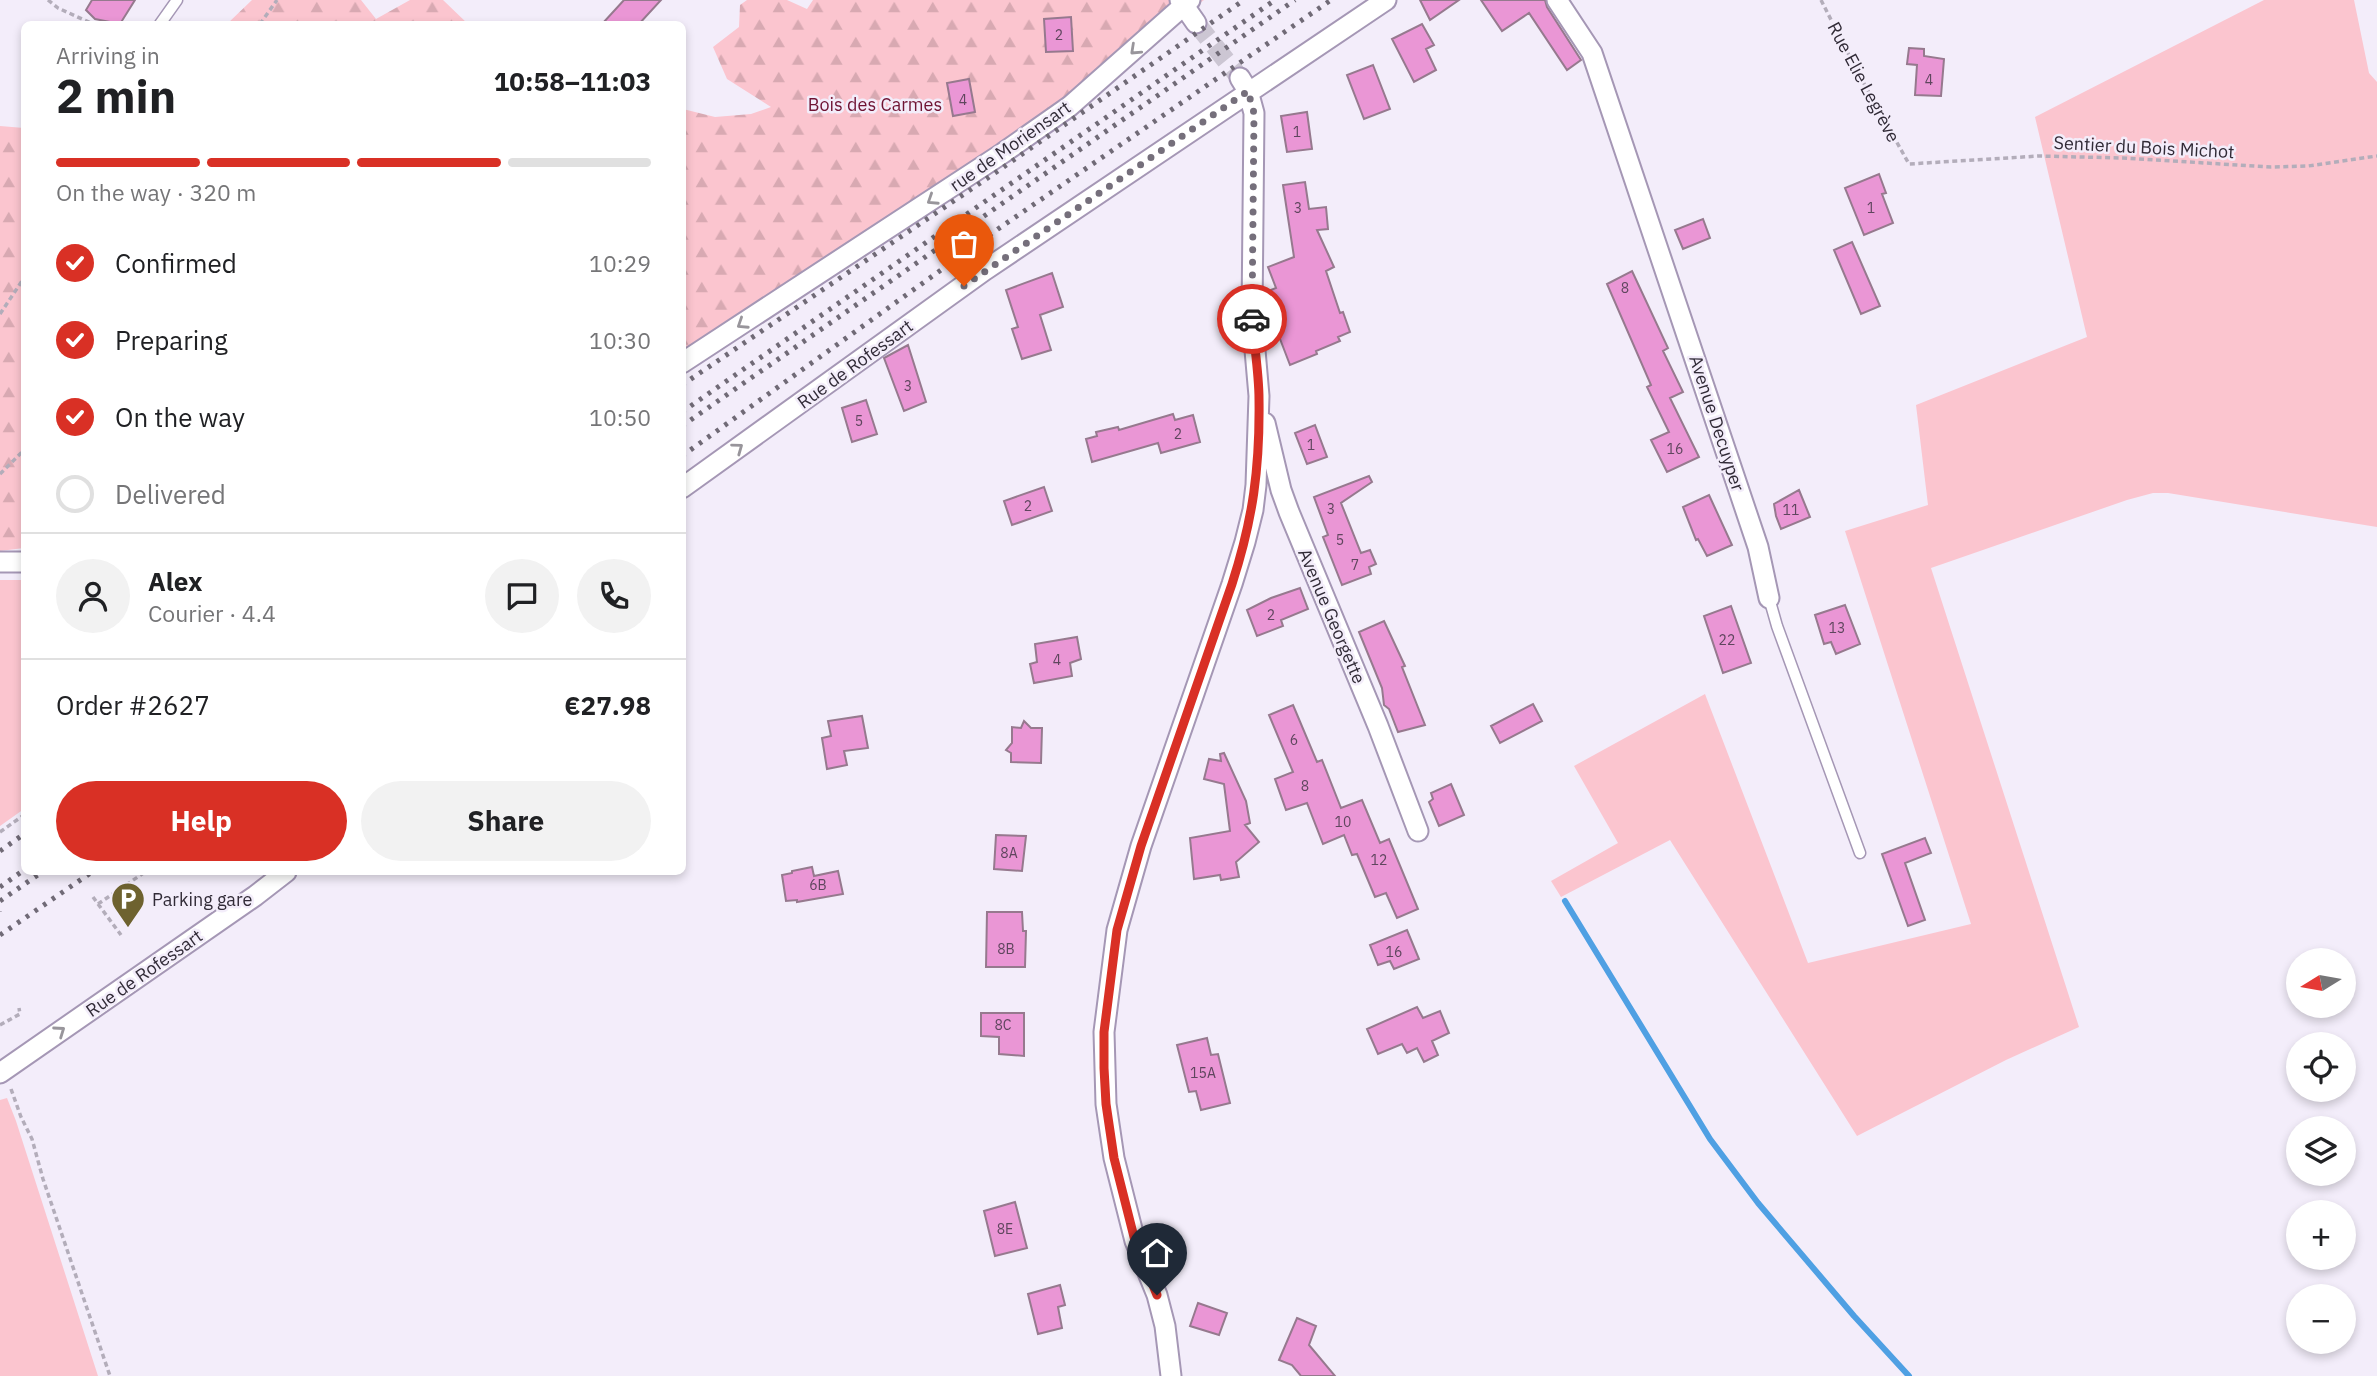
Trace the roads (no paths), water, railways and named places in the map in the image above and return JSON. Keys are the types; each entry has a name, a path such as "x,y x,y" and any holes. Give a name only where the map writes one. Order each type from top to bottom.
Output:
{"street":[{"name":"Rue de Rofessart","path":"686,485 1244,85 1273,76 1386,0"},
{"name":"Avenue Decuyper","path":"1557,0 1592,52 1754,534 1769,598"},
{"path":"1185,1 1196,23"},
{"name":"rue de Moriensart","path":"686,360 1003,153 1070,106 1132,53 1185,1"},
{"path":"1171,1376 1165,1326 1157,1295 1135,1241 1114,1158 1105,1092 1104,1032 1117,930 1137,858 1245,542 1256,485 1259,397 1252,316 1254,113 1244,85"},
{"name":"Avenue Georgette","path":"1259,397 1281,490 1289,512 1378,726 1418,831"},
{"path":"0,562 21,562"},
{"name":"Rue de Rofessart","path":"2,1067 244,904 282,875"}],"lane":[{"path":"162,21 177,0"},
{"name":"Avenue Decuyper","path":"1769,598 1860,853"}],"waterway":[{"path":"1565,901 1710,1139 1758,1203 1909,1376"}],"tunnel":[{"path":"1196,23 1240,78"}],"railway":[{"path":"686,382 1244,0"},
{"path":"686,409 1275,0"},
{"path":"686,423 1295,0"},
{"path":"686,453 998,229 1331,0"},
{"path":"0,851 21,836"},
{"path":"0,887 21,872"},
{"path":"0,901 38,875"},
{"path":"0,935 88,875"}],"place":[{"name":"Parking gare","path":"128,929"}],"park label":[{"name":"Bois des Carmes","path":"875,104"}]}
